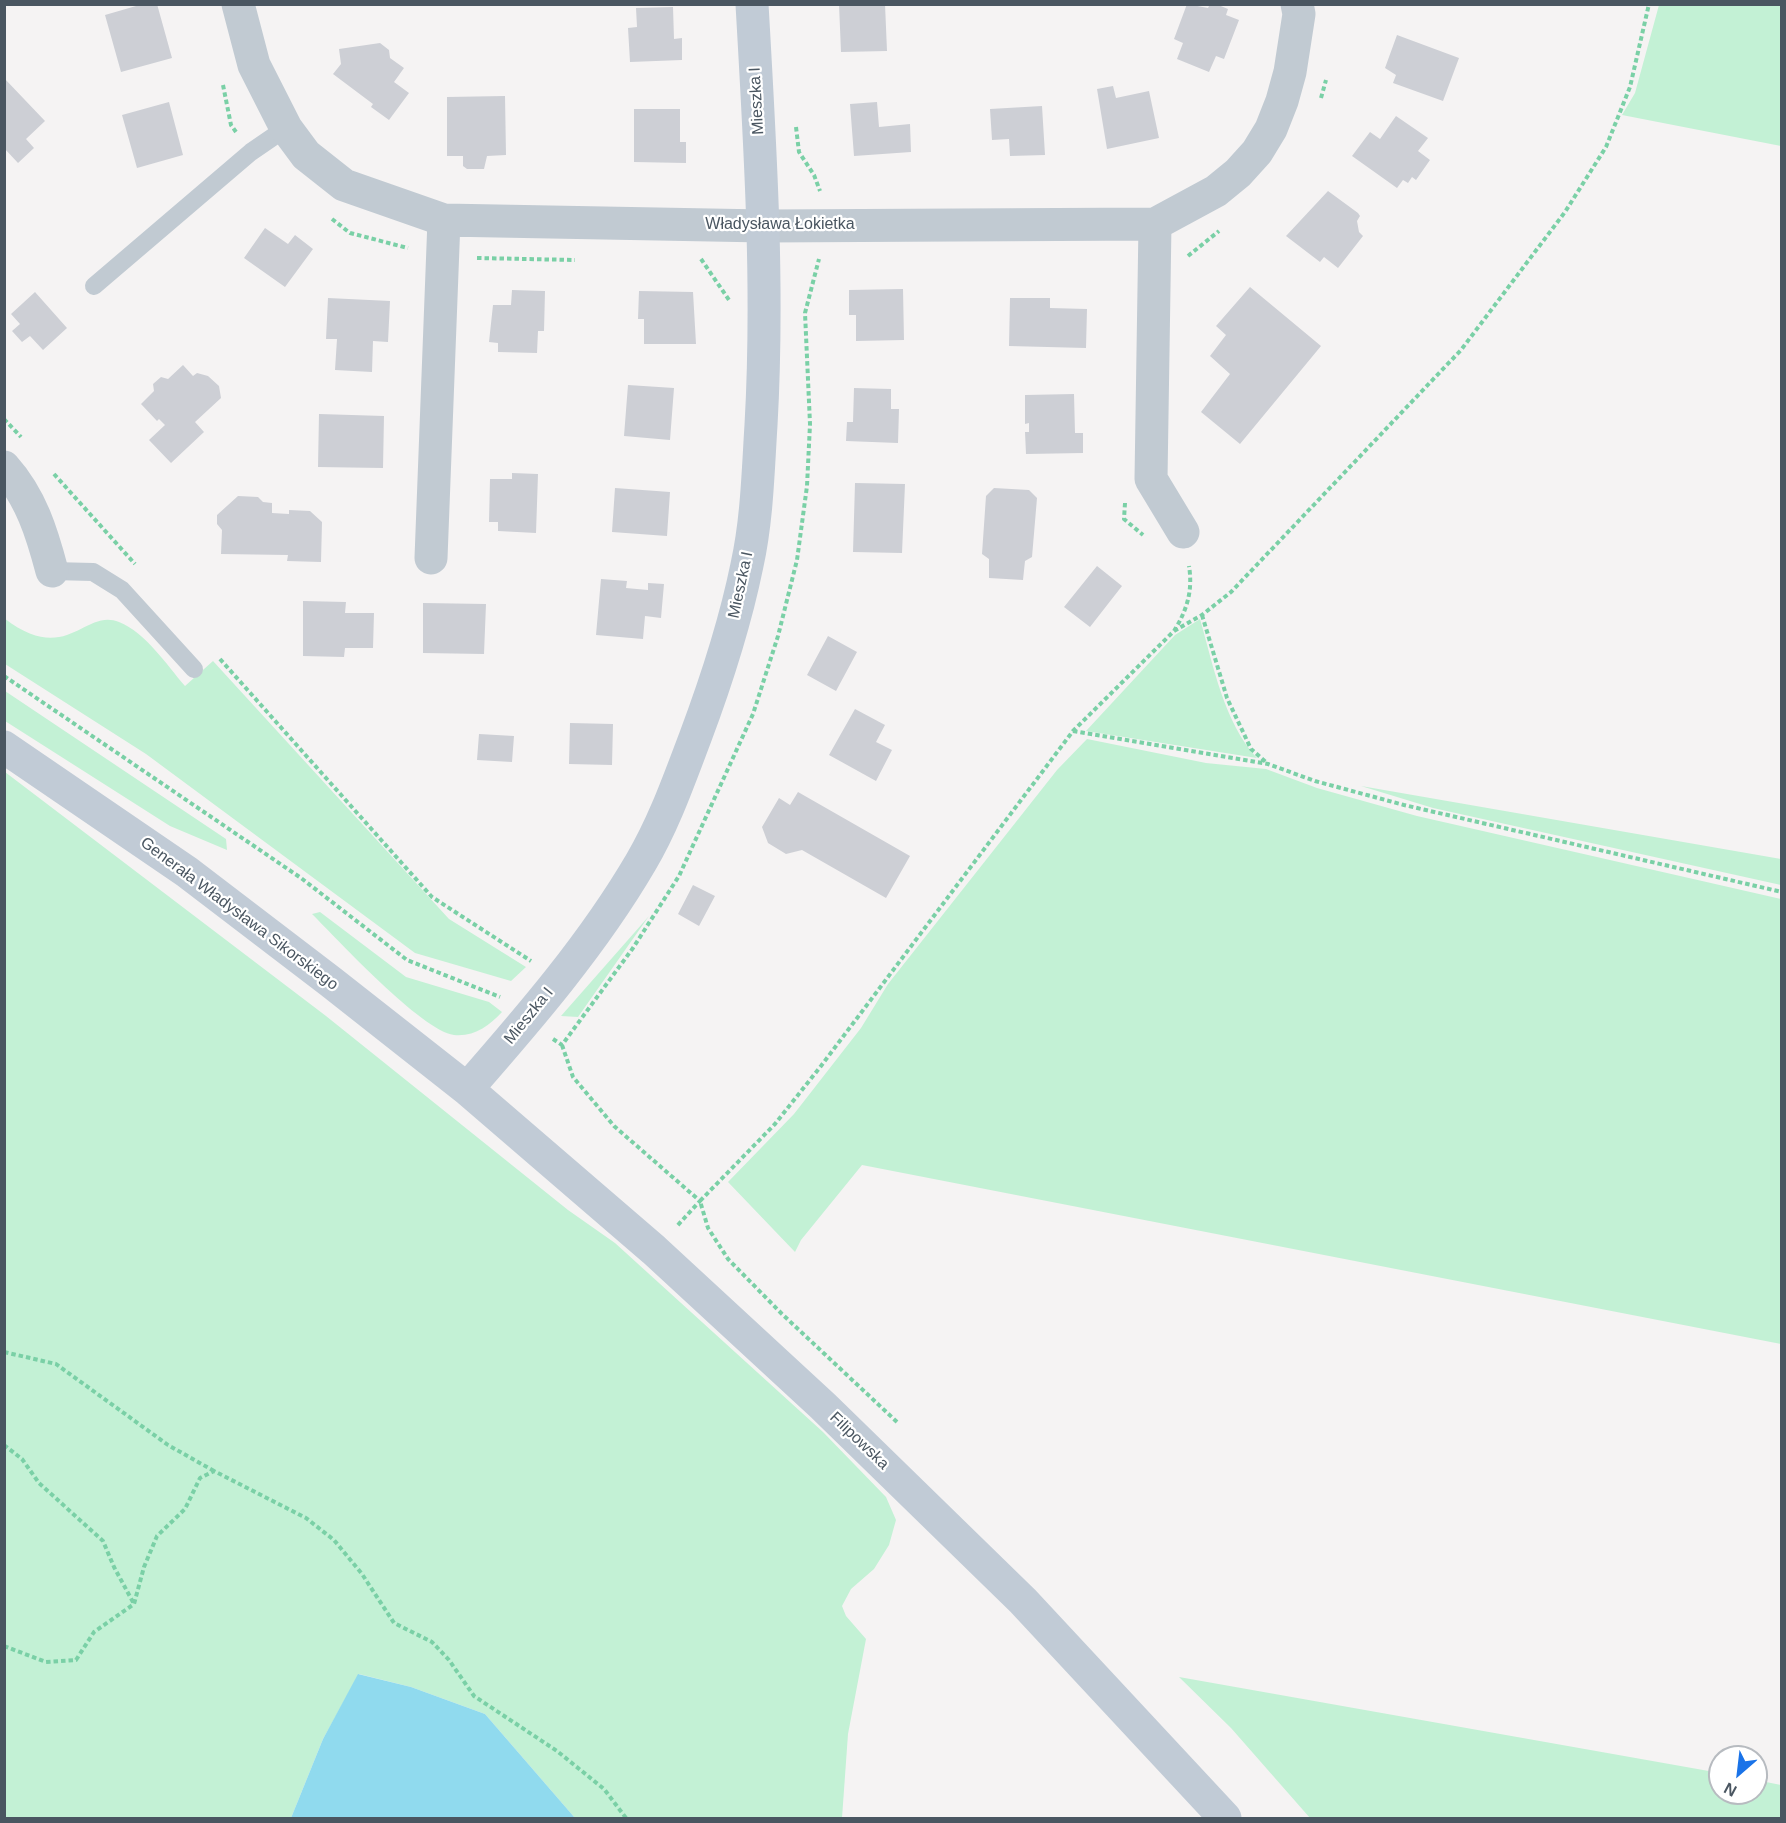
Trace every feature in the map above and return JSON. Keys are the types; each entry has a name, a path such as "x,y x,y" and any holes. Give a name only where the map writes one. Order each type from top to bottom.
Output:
{"main road":[{"name":"Mieszka I","path":"467,1089 529,1018 604,920 642,860 675,792 730,633 748,562 757,490 764,374 764,226 752,4"},
{"name":"Generała Władysława Sikorskiego","path":"4,747 187,872 467,1089"},
{"name":"Filipowska","path":"467,1089 694,1286 913,1493 1023,1601 1225,1818"}],"street":[{"name":"Władysława Łokietka","path":"238,4 254,65 286,128 306,155 344,185 444,220 764,226 1155,224 1216,190 1238,173 1257,152 1271,129 1290,72 1299,14 1297,4"},
{"path":"431,558 444,220"},
{"path":"1155,224 1151,479 1184,532"},
{"path":"4,467 16,481 39,524 52,571"}],"lane":[{"path":"94,286 251,152 286,128"},
{"path":"52,571 93,572 122,590 195,669"}],"path":[{"path":"1174,631 1202,615 1231,592 1461,350 1565,212 1606,147 1630,87 1650,4"},
{"path":"700,225 701,259 731,303"},
{"path":"819,261 831,260"},
{"path":"4,419 28,444"},
{"path":"51,470 138,568"},
{"path":"1125,497 1124,519 1151,542"},
{"path":"700,1201 775,1124 1073,731 1174,631 1186,612 1192,582 1184,532"},
{"path":"1202,615 1227,698 1251,749 1268,764"},
{"path":"217,656 432,897 534,963"},
{"path":"4,676 301,878 407,960 504,999 529,1018"},
{"path":"1073,731 1268,764 1315,781 1404,805 1782,892"},
{"path":"527,972 539,956"},
{"path":"562,1045 573,1077 614,1126 700,1201 708,1228 728,1259 782,1314 897,1422"},
{"path":"4,1352 56,1364 168,1445 214,1472 296,1513 334,1540 362,1574 394,1623 432,1642 449,1660 474,1696 557,1751 604,1789 626,1818"},
{"path":"4,1445 22,1459 39,1483 103,1540 114,1567 134,1604"},
{"path":"4,1646 46,1662 76,1660 94,1632 134,1604 144,1567 157,1536 185,1509 200,1478 214,1472"}],"green space":[{"path":"1659,5 1781,5 1781,146 1622,115 1635,93"},
{"path":"4,618 26,632 44,637 59,637 95,622 107,620 119,622 147,641 185,686 213,661 449,919 526,967 511,981 415,953 146,754 5,664"},
{"path":"1200,619 1228,711 1236,728 1257,758 1086,731 1175,635"},
{"path":"5,691 226,839 227,850 170,826 5,721"},
{"path":"1087,739 1206,763 1266,769 1317,788 1417,816 1781,899 1781,1344 862,1165 801,1240 795,1252 728,1182 794,1114 861,1028 888,984 1057,770"},
{"path":"5,772 326,1016 568,1210 615,1243 823,1432 886,1497 896,1520 889,1545 874,1569 851,1589 842,1606 846,1616 866,1639 848,1734 842,1818 575,1818 485,1714 411,1687 359,1674 323,1739 291,1818 5,1818"},
{"path":"1361,786 1781,859 1781,885 1433,808"},
{"path":"320,912 406,977 489,1002 502,1012 492,1022 475,1032 454,1035 440,1030 402,1002 360,963 312,914"},
{"path":"649,916 578,1017 561,1016"},
{"path":"1179,1677 1708,1771 1708,1805 1768,1805 1768,1782 1781,1785 1781,1818 1310,1818 1231,1728"}],"water":[{"path":"358,1674 411,1687 485,1714 575,1818 291,1818 323,1739"}],"building":[{"path":"143,4 157,4 172,58 121,72 105,15"},
{"path":"839,4 885,4 887,51 841,52"},
{"path":"1187,4 1208,8 1210,4 1216,4 1228,9 1226,15 1239,20 1224,59 1216,56 1209,72 1177,59 1183,43 1174,39"},
{"path":"673,7 674,39 682,38 682,60 630,62 628,28 637,27 636,8"},
{"path":"1397,35 1459,58 1443,101 1393,83 1396,75 1385,68"},
{"path":"380,43 389,50 390,58 404,68 394,82 409,93 389,120 371,107 373,104 333,74 341,64 339,49"},
{"path":"4,78 45,121 26,139 34,148 18,163 4,148"},
{"path":"1113,86 1116,98 1149,91 1159,138 1107,149 1097,89"},
{"path":"505,96 506,155 487,156 484,169 467,169 463,166 463,156 447,156 447,97"},
{"path":"169,102 183,155 137,168 122,115"},
{"path":"877,102 879,127 910,124 911,152 854,156 850,104"},
{"path":"1042,106 1045,155 1010,156 1009,139 992,140 990,109"},
{"path":"634,109 680,109 680,142 686,142 686,163 634,162"},
{"path":"1396,116 1428,138 1418,151 1430,160 1416,180 1412,177 1408,183 1403,180 1397,188 1352,156 1370,132 1380,139"},
{"path":"1328,191 1358,213 1360,216 1357,221 1359,232 1363,236 1338,268 1324,257 1320,262 1286,236"},
{"path":"265,228 288,244 295,235 313,249 285,287 244,258"},
{"path":"1250,287 1321,346 1240,444 1201,412 1230,374 1210,356 1226,335 1216,326"},
{"path":"903,289 904,340 856,341 856,315 849,315 849,290"},
{"path":"512,290 545,291 544,331 538,331 537,353 498,352 498,343 489,342 493,305 511,305"},
{"path":"639,291 693,292 696,344 644,344 644,319 638,319"},
{"path":"35,292 67,328 43,350 30,336 22,342 12,331 20,324 11,314"},
{"path":"328,298 390,301 388,342 373,341 372,372 335,370 337,339 326,339"},
{"path":"1010,298 1050,298 1050,308 1087,309 1086,348 1009,346"},
{"path":"183,365 193,376 197,373 208,376 219,386 221,398 195,422 204,432 171,463 149,440 165,425 159,419 157,421 141,404 154,391 153,384 161,377 168,379"},
{"path":"628,385 674,388 670,440 624,436"},
{"path":"854,388 891,389 891,409 899,409 898,443 846,441 847,422 853,422"},
{"path":"1074,394 1075,433 1083,433 1083,453 1026,454 1025,432 1029,432 1029,423 1025,424 1025,395"},
{"path":"319,414 384,416 383,468 318,467"},
{"path":"512,473 538,474 536,533 498,531 498,522 489,522 490,479 512,479"},
{"path":"855,483 905,484 902,553 853,552"},
{"path":"615,488 670,492 667,536 612,532"},
{"path":"994,488 1029,490 1037,498 1032,557 1025,561 1023,580 989,578 989,559 982,554 986,496"},
{"path":"238,496 258,497 263,502 272,503 272,513 289,514 289,510 310,511 322,522 321,562 287,561 288,555 221,554 222,530 217,524 217,515"},
{"path":"1097,566 1122,586 1090,627 1064,607"},
{"path":"601,579 627,581 626,588 648,590 648,583 664,584 661,618 645,616 643,639 596,635"},
{"path":"303,601 346,602 345,613 374,613 373,648 345,648 344,657 303,656"},
{"path":"423,603 486,604 484,654 423,653"},
{"path":"828,636 857,652 836,691 807,675"},
{"path":"855,709 885,725 876,742 892,750 876,781 829,755"},
{"path":"570,723 613,724 612,765 569,764"},
{"path":"479,734 514,736 512,762 477,760"},
{"path":"798,792 910,856 886,898 802,850 786,854 768,843 762,827 779,798 790,805"},
{"path":"693,885 715,896 699,926 678,914"}]}
